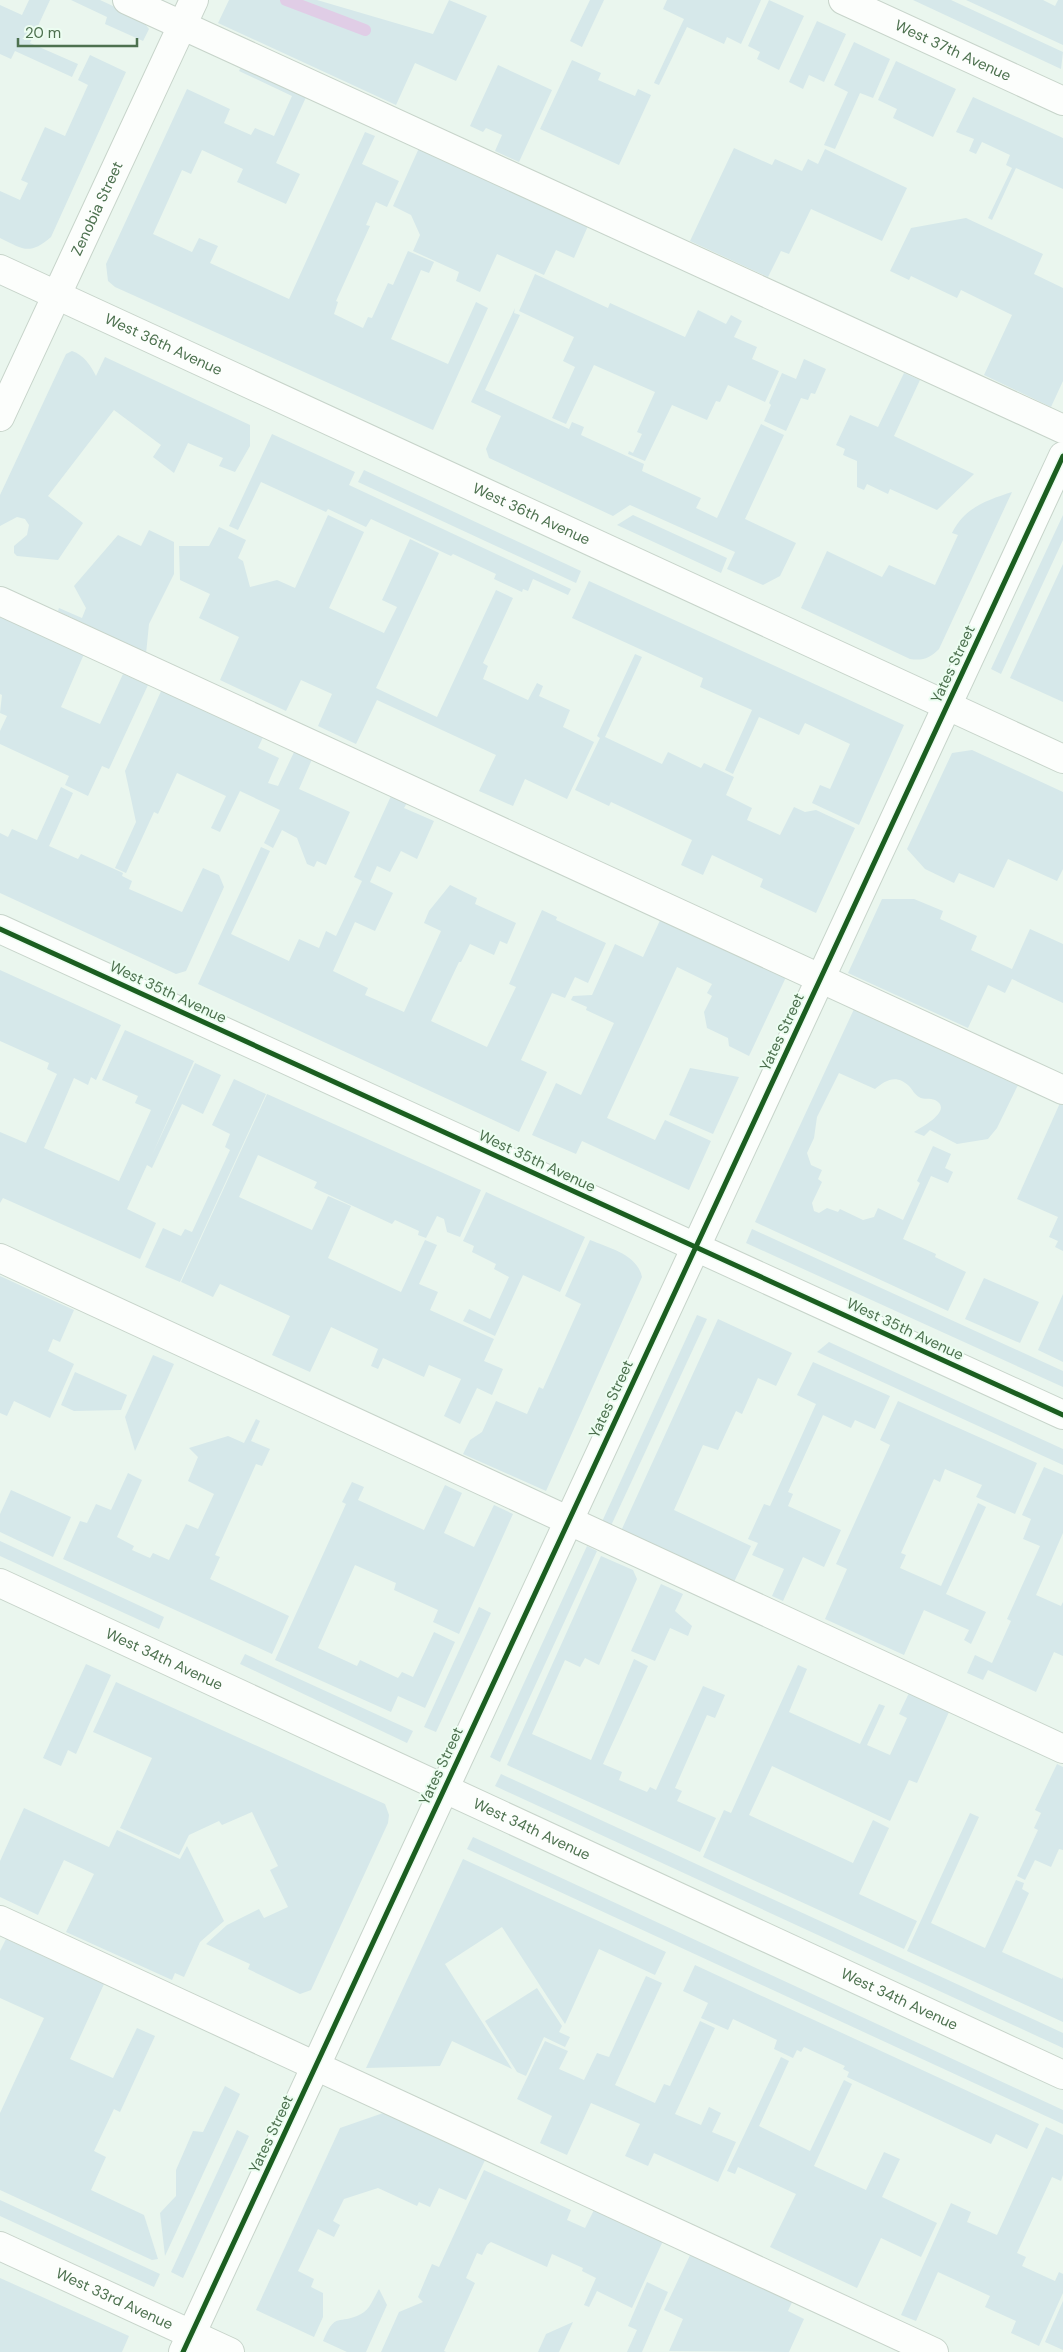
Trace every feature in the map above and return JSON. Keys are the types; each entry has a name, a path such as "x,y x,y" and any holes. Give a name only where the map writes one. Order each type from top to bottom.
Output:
{"street":[{"path":"127,0 1063,429"},
{"name":"Zenobia Street","path":"0,417 194,0"},
{"name":"West 37th Avenue","path":"843,0 1063,101"},
{"name":"West 36th Avenue","path":"0,269 1063,759"},
{"name":"Yates Street","path":"187,2343 1063,456"},
{"path":"0,601 1063,1090"},
{"name":"West 35th Avenue","path":"0,929 1063,1415"},
{"path":"0,1258 1063,1748"},
{"name":"West 34th Avenue","path":"0,1583 1063,2075"},
{"path":"0,1920 934,2352"},
{"name":"West 33rd Avenue","path":"0,2246 187,2343 230,2352"}],"shaded area":[{"path":"29,0 50,0 30,43 78,64 72,77 15,51 11,59 0,54 0,5 22,15"},
{"path":"71,0 100,0 141,19 149,29 143,41 105,24 107,17"},
{"path":"229,0 317,0 433,34 449,0 487,16 456,81 415,63 396,105 218,23"},
{"path":"590,0 604,0 582,47 570,41"},
{"path":"667,0 761,0 741,44 727,37 724,44 687,27 659,85 654,83 684,19 663,9"},
{"path":"769,0 804,16 779,70 757,59 760,52 748,46"},
{"path":"913,0 951,0 1063,52 1061,69"},
{"path":"966,0 1043,0 1055,6 1058,0 1063,0 1063,45"},
{"path":"817,21 846,34 824,82 809,75 803,89 789,82"},
{"path":"854,42 890,59 873,98 860,93 835,149 824,145 848,92 834,85"},
{"path":"90,55 126,72 51,237 37,247 31,249 20,248 0,238 0,191 20,200 28,183 21,180 45,127 65,136 88,85 78,80"},
{"path":"572,60 601,73 598,80 635,96 638,89 651,95 619,165 540,129"},
{"path":"896,61 956,89 933,137 893,118 897,109 878,100"},
{"path":"242,65 307,95 276,163 300,174 286,204 237,182 243,169 202,150 191,174 182,170 153,234 192,252 199,238 218,246 210,263 289,299 365,132 375,136 362,164 399,181 387,207 376,202 366,225 370,226 336,301 338,302 334,314 363,328 368,317 372,318 388,283 393,285 408,251 434,262 429,273 421,270 391,339 448,364 476,302 488,308 433,430 115,287 108,281 106,264 187,89 230,109 224,123 251,135 255,128 274,136 292,96 239,71"},
{"path":"498,65 552,90 519,162 495,151 502,135 486,128 483,132 470,126"},
{"path":"973,97 1063,138 1063,189 1016,168 992,220 988,218 1012,168 1006,165 1010,155 982,142 976,154 969,151 974,139 956,132"},
{"path":"419,148 588,226 574,258 556,250 544,275 497,254 480,292 456,281 459,272 413,251 420,235 411,215 393,206"},
{"path":"734,148 772,165 775,159 802,171 808,159 818,164 825,149 907,188 882,241 811,209 789,254 781,251 768,277 690,241"},
{"path":"966,218 1043,254 1034,274 1063,288 1063,381 1051,407 984,375 1012,315 961,290 957,298 911,276 909,280 890,271 911,228"},
{"path":"535,274 608,308 610,303 685,337 698,310 726,324 731,315 742,321 734,337 757,347 752,359 779,371 765,402 728,385 720,402 716,401 707,420 672,405 645,461 628,454 629,451 633,453 642,434 637,432 655,392 594,365 566,424 552,418 575,367 563,361 574,337 519,311"},
{"path":"515,308 514,313 520,315 485,390 569,429 572,422 584,427 581,435 644,464 642,471 701,498 696,508 717,518 761,424 784,435 745,519 796,543 780,576 763,585 727,569 735,552 630,505 613,516 489,458 486,449 501,416 471,402"},
{"path":"72,351 84,358 96,376 105,357 250,425 250,446 235,472 219,466 223,458 188,443 174,473 153,457 161,445 114,410 48,496 83,523 58,560 17,556 14,553 14,546 27,535 29,525 25,519 17,517 0,526 0,495 66,354"},
{"path":"804,359 826,369 815,394 811,393 808,400 801,398 786,431 764,421 771,405 769,403 782,373 796,379"},
{"path":"904,373 920,380 894,436 974,474 937,510 890,489 888,494 867,484 864,490 857,487 857,461 843,455 845,449 836,445 850,415 878,427"},
{"path":"272,434 355,472 349,485 571,589 568,595 533,579 528,591 523,589 522,592 494,579 496,574 453,554 451,556 371,519 366,527 328,509 326,512 261,482 238,530 229,526"},
{"path":"364,470 581,571 576,583 358,482"},
{"path":"1012,492 939,649 929,657 919,660 910,659 801,608 827,551 882,577 889,565 935,585 958,535 952,533 957,524 977,506"},
{"path":"328,515 364,532 329,608 384,633 397,607 382,600 410,539 439,553 376,688 437,717 496,590 513,598 483,663 488,666 483,679 528,700 537,683 543,686 539,696 570,710 563,727 594,742 567,799 525,779 513,806 479,791 496,755 377,700 356,744 318,726 332,694 301,680 286,711 220,680 239,637 199,618 210,594 180,580 179,546 209,546 219,527 246,540 238,558 243,561 250,587 277,580 295,588"},
{"path":"633,515 727,558 721,573 617,525"},
{"path":"1063,515 1063,540 1001,674 991,669"},
{"path":"149,530 174,542 174,574 149,624 146,654 58,611 59,608 82,618 86,608 74,586 118,535 141,546"},
{"path":"1063,564 1063,702 1010,678"},
{"path":"589,581 904,725 859,825 812,803 820,785 830,789 850,744 805,723 799,735 759,717 733,774 725,770 752,710 700,687 703,678 572,618"},
{"path":"0,615 84,654 61,707 100,724 123,674 148,685 109,769 102,766 88,796 65,785 69,776 0,744 0,731 7,716 0,713 2,695 0,694"},
{"path":"635,654 642,657 605,737 662,764 668,752 701,768 704,763 734,777 726,795 752,808 747,820 780,835 794,807 805,812 816,810 855,828 816,913 760,887 763,879 712,855 703,875 681,865 692,840 611,802 609,806 575,790 600,738 597,736"},
{"path":"162,689 264,735 258,748 279,758 268,783 278,786 295,750 313,757 299,789 350,812 326,865 317,861 314,867 307,864 297,838 282,830 273,848 264,843 280,810 240,791 220,832 211,828 226,796 177,773 158,814 154,812 126,873 115,868 136,822 125,771"},
{"path":"972,750 1063,792 1063,869 1057,881 1008,859 994,888 959,873 954,883 925,869 907,849 952,753"},
{"path":"61,787 73,793 49,846 78,859 81,854 123,873 122,876 132,881 129,889 182,912 203,868 219,875 224,887 186,971 176,974 0,893 0,833 8,837 12,829 37,840"},
{"path":"391,796 407,803 404,808 434,821 417,859 401,851 390,872 377,866 370,882 393,893 375,931 355,922 333,971 368,988 365,995 404,1012 441,931 424,923 429,911 450,885 477,898 475,904 516,923 507,944 500,941 494,955 470,944 461,962 459,962 431,1021 487,1047 516,987 509,984 542,910 557,917 556,920 606,943 588,983 575,977 565,998 552,993 521,1060 547,1072 519,1132 198,984 261,847 270,851 231,934 289,961 299,939 319,948 326,931 336,936 362,881 354,877"},
{"path":"882,899 914,899 943,911 940,919 977,936 971,950 1012,969 1030,929 1063,944 1063,1003 1012,979 1005,993 988,985 968,1028 848,973"},
{"path":"662,916 787,975 749,1056 729,1046 728,1038 707,1028 704,1012 712,996 707,993 712,984 677,967 607,1118 655,1140 665,1120 711,1141 689,1190 582,1141 576,1154 532,1135 556,1083 581,1095 614,1023 586,1010 587,1007 571,1000 573,996 592,995 615,944 643,957"},
{"path":"0,970 121,1025 96,1080 91,1077 88,1085 74,1078 44,1148 119,1181 151,1110 135,1103 138,1096 102,1080 125,1030 194,1061 152,1155 195,1063 221,1075 203,1114 182,1104 152,1168 147,1165 127,1209 156,1223 140,1259 3,1198 0,1203 0,1132 26,1143 57,1074 47,1069 49,1063 0,1041"},
{"path":"855,1007 1019,1083 997,1128 988,1139 957,1144 930,1130 924,1136 914,1132 935,1118 941,1109 940,1104 935,1100 919,1097 904,1082 895,1079 883,1083 875,1089 839,1073 817,1117 814,1138 807,1153 811,1165 822,1170 818,1179 822,1182 812,1203 814,1211 819,1213 827,1208 838,1212 840,1209 863,1220 874,1217 878,1208 903,1220 920,1183 917,1181 933,1146 951,1154 945,1168 953,1172 948,1183 931,1176 903,1239 936,1254 935,1257 966,1272 948,1311 755,1222"},
{"path":"690,1068 739,1077 713,1134 669,1115"},
{"path":"234,1079 266,1094 180,1282 145,1267 163,1228 181,1236 185,1229 192,1232 230,1150 225,1147 230,1134 212,1125"},
{"path":"267,1094 481,1190 460,1237 447,1232 444,1219 437,1216 426,1238 418,1235 419,1231 395,1220 392,1224 314,1188 317,1182 258,1155 239,1197 312,1230 328,1196 351,1206 328,1258 401,1292 425,1240 437,1245 419,1284 438,1292 430,1310 494,1339 484,1361 503,1369 492,1395 477,1388 460,1424 444,1416 461,1379 429,1365 424,1377 383,1358 378,1369 371,1366 378,1349 331,1327 310,1372 272,1355 290,1316 220,1284 213,1297 181,1282"},
{"path":"1060,1103 1063,1104 1063,1251 1055,1247 1058,1241 1049,1237 1058,1217 1017,1199"},
{"path":"486,1192 585,1237 560,1292 523,1275 495,1336 463,1321 469,1309 490,1319 509,1277 494,1269 496,1264 472,1252 474,1246 463,1241"},
{"path":"752,1229 1063,1371 1063,1387 746,1243"},
{"path":"590,1240 628,1257 639,1269 642,1277 546,1491 463,1454 470,1440 482,1432 496,1401 527,1414 539,1387 543,1389 581,1304 565,1296"},
{"path":"0,1276 74,1310 60,1342 53,1339 48,1351 74,1364 50,1418 14,1401 7,1416 0,1413"},
{"path":"984,1278 1039,1302 1020,1343 965,1319"},
{"path":"1063,1294 1063,1362 1038,1350"},
{"path":"697,1315 707,1319 609,1530 600,1526"},
{"path":"718,1319 792,1353 776,1386 758,1378 742,1414 736,1411 718,1450 703,1445 674,1510 751,1546 734,1582 621,1531"},
{"path":"829,1342 1063,1449 1063,1465 817,1352"},
{"path":"153,1355 174,1364 135,1451 125,1417"},
{"path":"813,1362 890,1396 875,1429 855,1420 851,1428 823,1415 788,1492 793,1494 788,1506 841,1530 824,1567 803,1557 783,1601 772,1596 784,1569 752,1555 758,1543 748,1539 764,1504 770,1506 816,1404 797,1395"},
{"path":"75,1372 127,1395 121,1410 74,1411 61,1405"},
{"path":"898,1401 1037,1463 1015,1514 976,1497 982,1485 945,1469 940,1482 934,1479 901,1553 906,1555 900,1568 941,1586 978,1503 986,1507 946,1594 986,1612 971,1644 964,1640 969,1630 924,1610 904,1655 825,1619 847,1569 836,1564 890,1445 880,1440"},
{"path":"256,1419 260,1421 251,1441 270,1449 262,1466 256,1464 215,1555 220,1557 210,1579 289,1616 272,1654 63,1559 80,1521 87,1523 96,1504 111,1510 128,1473 142,1480 117,1537 134,1546 132,1550 150,1558 153,1553 169,1560 186,1524 198,1529 214,1494 188,1481 198,1457 189,1448 228,1436 244,1443"},
{"path":"1044,1467 1063,1475 1063,1533 1036,1595 1061,1606 1063,1602 1063,1656 1054,1652 1036,1692 988,1670 983,1680 967,1673 975,1655 992,1663 1011,1621 1007,1619 1040,1546 1023,1539 1031,1519 1022,1515"},
{"path":"352,1482 364,1487 358,1500 424,1530 445,1485 462,1493 444,1533 474,1547 494,1505 513,1514 459,1634 433,1622 438,1610 394,1590 396,1583 355,1565 318,1648 357,1666 360,1660 398,1678 402,1672 413,1677 434,1632 455,1642 425,1708 398,1696 391,1712 275,1660 346,1504 342,1502"},
{"path":"11,1490 71,1517 53,1557 0,1532 0,1514"},
{"path":"0,1541 164,1617 159,1629 0,1556"},
{"path":"587,1546 597,1551 500,1762 490,1757"},
{"path":"601,1556 633,1570 637,1579 599,1665 585,1658 580,1667 565,1660 532,1734 591,1760 634,1659 648,1666 603,1764 622,1772 619,1780 647,1792 650,1787 656,1790 703,1686 725,1695 715,1718 707,1715 675,1788 682,1791 677,1801 716,1818 700,1852 507,1765"},
{"path":"661,1584 683,1594 675,1611 692,1626 688,1636 670,1628 655,1661 631,1651"},
{"path":"479,1607 491,1613 436,1732 424,1727"},
{"path":"245,1654 413,1731 407,1743 240,1664"},
{"path":"86,1664 111,1675 76,1754 68,1750 61,1766 43,1758"},
{"path":"798,1665 807,1669 789,1712 860,1744 879,1704 885,1706 867,1745 890,1755 907,1718 899,1714 909,1693 949,1712 917,1783 909,1780 890,1821 772,1766 749,1815 853,1863 873,1820 889,1828 859,1894 917,1921 904,1949 703,1857 724,1810 731,1813"},
{"path":"116,1682 385,1804 389,1815 388,1823 311,1990 300,1994 248,1969 250,1964 206,1944 227,1925 259,1909 264,1918 288,1907 270,1870 278,1866 252,1812 222,1825 219,1821 189,1835 179,1855 120,1828 152,1758 93,1732"},
{"path":"1057,1764 1063,1767 1063,1850 1059,1849 1051,1867 1035,1860 1025,1880 1017,1876 1038,1830 1034,1828 1041,1813 1035,1810"},
{"path":"501,1774 1063,2033 1063,2048 495,1786"},
{"path":"24,1808 109,1847 117,1830 180,1859 187,1846 224,1921 200,1942 184,1977 175,1973 172,1980 66,1932 94,1874 64,1860 38,1915 0,1897 0,1861"},
{"path":"970,1813 979,1817 931,1923 985,1948 1016,1880 1024,1883 1022,1889 1029,1893 1002,1952 1062,1979 1063,1977 1063,2022 907,1951"},
{"path":"473,1837 1063,2110 1063,2124 467,1849"},
{"path":"463,1859 666,1952 655,1975 599,1949 565,2024 502,1927 445,1964 512,2069 452,2041 440,2066 366,2068"},
{"path":"6,1939 104,1984 70,2059 113,2078 137,2028 155,2036 120,2112 114,2109 94,2151 106,2157 91,2190 144,2215 158,2259 152,2260 0,2190 0,2113 44,2018 0,1998 0,1951"},
{"path":"695,1965 1039,2124 1027,2149 996,2134 991,2144 847,2077 849,2072 843,2069 845,2066 804,2047 801,2052 797,2050 793,2058 774,2049 777,2040 733,2019 728,2030 701,2018 708,2003 683,1991"},
{"path":"646,1976 662,1983 615,2085 655,2103 664,2084 670,2086 700,2021 715,2028 675,2114 701,2125 709,2107 721,2113 712,2132 736,2142 718,2182 654,2153 648,2166 625,2156 640,2124 591,2103 567,2155 540,2143 552,2116 517,2099 545,2041 568,2051 559,2069 584,2080 597,2053 609,2057"},
{"path":"537,1988 562,2026 559,2032 570,2037 565,2047 544,2037 526,2076 517,2072 485,2021"},
{"path":"781,2057 789,2061 759,2126 810,2151 844,2080 852,2084 814,2166 866,2190 884,2152 900,2159 882,2197 937,2223 921,2257 881,2238 857,2288 770,2247 796,2194 738,2167 735,2174 727,2171"},
{"path":"225,2086 240,2094 165,2256 160,2213 176,2196 176,2170 193,2131 203,2132"},
{"path":"386,2112 486,2158 466,2200 439,2188 430,2207 419,2202 417,2206 378,2188 344,2199 333,2221 340,2225 334,2237 318,2229 298,2271 314,2279 311,2287 323,2293 323,2317 314,2337 256,2310 340,2128"},
{"path":"1046,2127 1063,2135 1063,2175 1061,2181 1052,2177 1017,2253 1026,2257 1022,2266 1055,2281 1059,2272 1063,2274 1063,2293 1039,2346 1011,2333 1016,2321 985,2307 990,2296 938,2272 916,2321 901,2315 951,2203 971,2212 967,2222 997,2235"},
{"path":"237,2130 249,2136 183,2278 171,2272"},
{"path":"484,2170 571,2210 567,2220 585,2228 594,2210 663,2241 632,2308 597,2291 589,2307 584,2305 596,2278 582,2271 583,2268 552,2254 547,2267 491,2242 487,2245 482,2255 477,2253 466,2278 475,2283 444,2351 446,2352 381,2352 399,2312 423,2302 418,2297 432,2264 439,2267"},
{"path":"0,2200 160,2274 154,2287 0,2216"},
{"path":"692,2251 794,2298 788,2311 804,2319 789,2352 669,2351 683,2319 664,2310"},
{"path":"0,2278 129,2336 122,2352 0,2352"},
{"path":"647,2282 668,2292 642,2352 627,2352 637,2330 628,2326"},
{"path":"379,2289 387,2305 366,2352 347,2352 323,2341 327,2331 335,2322 364,2312"},
{"path":"1063,2301 1063,2350 1045,2342"},
{"path":"573,2322 559,2352 538,2352 546,2334"}],"waterway":[{"path":"286,0 365,30"}],"cycle path":[{"path":"183,2352 1063,456"},
{"path":"0,929 1063,1415"}]}
